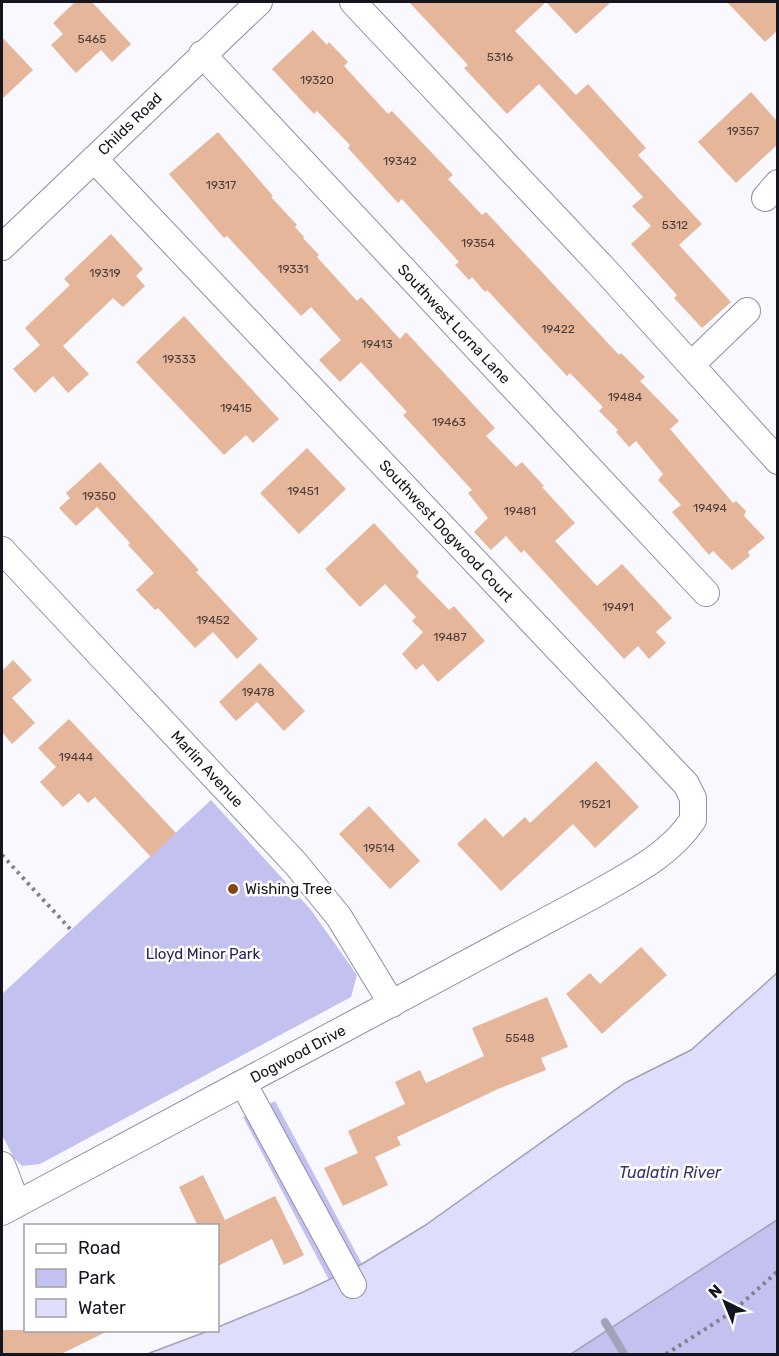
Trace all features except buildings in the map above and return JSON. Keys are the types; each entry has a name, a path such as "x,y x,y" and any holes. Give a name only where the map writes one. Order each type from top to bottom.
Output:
{"street":[{"name":"Childs Road","path":"2,247 259,2"},
{"path":"353,2 604,269 777,461"},
{"name":"Southwest Lorna Lane","path":"202,54 706,593"},
{"name":"Southwest Dogwood Court","path":"94,159 686,784 693,798 694,810 693,820 687,830 671,847 647,865 594,895"},
{"path":"691,365 747,311"},
{"name":"Marlin Avenue","path":"2,550 302,871 339,917 392,1004"},
{"name":"Dogwood Drive","path":"9,1208 594,895"},
{"path":"243,1083 353,1285"},
{"path":"2,1165 9,1208"}],"path":[{"path":"2,855 71,930"},
{"path":"666,1354 732,1312 777,1271"}],"green space":[{"name":"Lloyd Minor Park","path":"211,800 311,910 357,975 351,997 40,1164 22,1166 14,1158 2,1135 2,994"},
{"path":"275,1101 362,1264 329,1280 243,1117"},
{"path":"777,1211 777,1354 539,1354"}],"water":[{"name":"Tualatin River","path":"777,973 777,1220 571,1354 147,1354 205,1332 219,1332 219,1327 301,1293 362,1264 424,1226 625,1083 691,1050"}],"waterway":[{"path":"605,1322 624,1354"}],"place":[{"name":"Wishing Tree","path":"233,889"}]}
